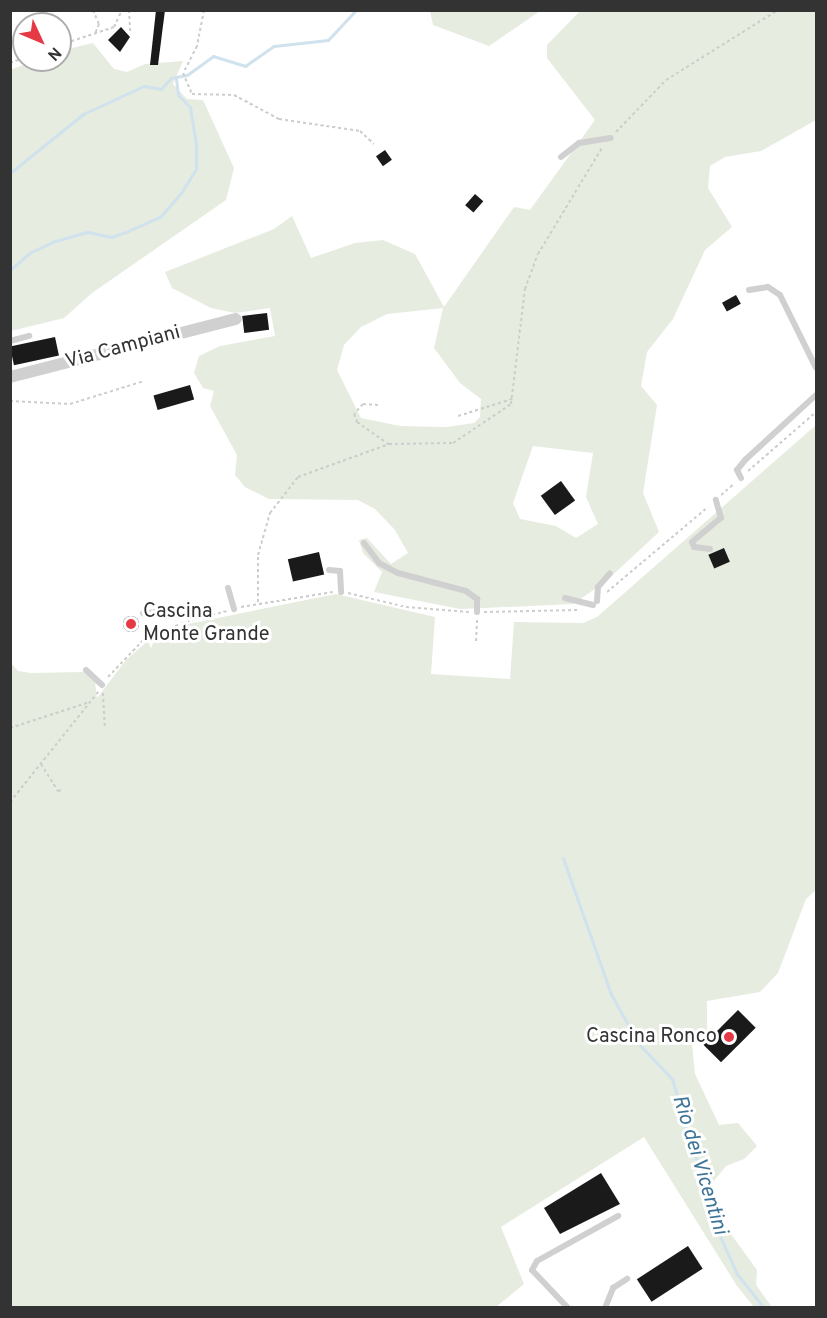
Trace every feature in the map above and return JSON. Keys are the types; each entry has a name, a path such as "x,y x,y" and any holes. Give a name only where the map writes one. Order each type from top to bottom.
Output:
{"street":[{"name":"Via Campiani","path":"10,377 236,319"}],"lane":[{"path":"561,157 579,143 611,138"},
{"path":"749,290 768,286 780,295 816,368"},
{"path":"10,340 29,336"},
{"path":"741,478 736,470 745,460 816,395"},
{"path":"710,549 694,547 692,542 721,518 716,500"},
{"path":"364,543 379,563 398,573 466,591 477,599 477,612"},
{"path":"329,570 340,571 341,592"},
{"path":"565,598 595,603 598,586 610,573"},
{"path":"228,588 234,609"},
{"path":"143,613 192,610 203,617"},
{"path":"86,670 102,685"},
{"path":"568,1308 532,1270 537,1261 618,1216"},
{"path":"605,1308 613,1288 627,1279"}],"path":[{"path":"93,10 99,24 95,34"},
{"path":"72,41 114,27 122,10"},
{"path":"129,10 129,31"},
{"path":"204,10 196,46 183,73 192,94 234,95 279,119 360,131 374,144"},
{"path":"258,603 258,555 270,513 284,491 298,477 389,444 453,442 503,414 512,399 525,289 538,254 596,154 666,80 778,10"},
{"path":"10,401 70,404 144,381"},
{"path":"458,416 512,399"},
{"path":"378,405 363,404 354,414 357,422 389,444"},
{"path":"10,802 102,685 147,636 203,617 258,603 341,592 406,607 477,612 579,610 595,603 816,412"},
{"path":"476,641 477,612"},
{"path":"102,685 105,729"},
{"path":"10,728 90,702"},
{"path":"41,764 58,791 63,790"}],"shaded area":[{"path":"430,10 540,11 489,46 433,25"},
{"path":"580,11 816,11 816,120 761,151 725,157 710,166 708,188 732,227 705,250 673,319 647,352 641,386 657,405 643,493 659,532 605,582 573,604 460,609 374,592 382,572 363,553 359,540 367,538 391,564 408,553 395,530 375,509 358,500 269,499 245,487 235,475 237,455 210,406 214,391 203,388 194,373 199,356 220,346 275,336 270,308 235,313 211,308 172,288 165,272 274,229 292,216 311,258 355,243 383,240 415,254 444,307 514,207 530,210 595,120 547,58 547,45","holes":["443,308 434,348 460,383 481,399 480,417 474,423 447,427 400,426 361,418 337,370 344,345 361,327 387,314","533,446 593,453 586,497 598,524 576,538 556,526 520,519 513,503"]},
{"path":"93,43 114,69 127,72 145,64 183,61 173,84 187,99 203,100 234,168 226,200 92,293 64,318 11,331 10,70 12,69 12,72 72,72 72,48"},
{"path":"816,425 816,890 806,899 778,973 760,992 707,1001 707,1032 692,1044 695,1074 719,1125 738,1123 757,1146 744,1159 726,1166 709,1187 715,1212 757,1270 756,1285 772,1307 754,1307 737,1286 644,1137 501,1227 524,1284 496,1307 11,1307 10,662 18,671 31,673 84,672 95,682 97,698 126,660 150,639 188,624 336,594 435,617 431,674 510,679 514,622 583,623 597,617"}],"building":[{"path":"156,10 165,10 158,65 150,65"},
{"path":"121,27 130,37 120,52 108,40"},
{"path":"385,150 392,160 383,166 376,156"},
{"path":"475,194 483,201 473,213 465,205"},
{"path":"736,295 741,304 727,312 722,303"},
{"path":"267,313 269,330 244,333 242,316"},
{"path":"55,337 59,356 14,365 10,347"},
{"path":"190,385 194,399 158,410 153,395"},
{"path":"561,481 575,500 555,515 541,496"},
{"path":"724,548 730,562 714,568 708,555"},
{"path":"319,552 324,574 293,582 288,559"},
{"name":"Cascina Monte Grande","path":"131,616 139,624 131,632 123,624"},
{"name":"Cascina Ronco","path":"738,1010 756,1028 721,1062 703,1045"},
{"path":"601,1173 620,1204 560,1234 544,1208"},
{"path":"688,1246 703,1269 652,1302 637,1279"}],"waterway":[{"path":"10,173 83,114 144,86 161,89 171,78 187,75 213,56 245,66 274,46 328,40 356,10"},
{"path":"10,270 31,252 52,242 88,232 111,237 128,231 161,216 181,193 196,169 196,145 190,107 178,95 176,78"},
{"name":"Rio dei Vicentini","path":"563,858 611,994 638,1043 672,1079 719,1234 737,1274 764,1308"}],"place":[{"name":"Cascina Monte Grande","path":"131,624"},
{"name":"Cascina Ronco","path":"729,1037"}]}
